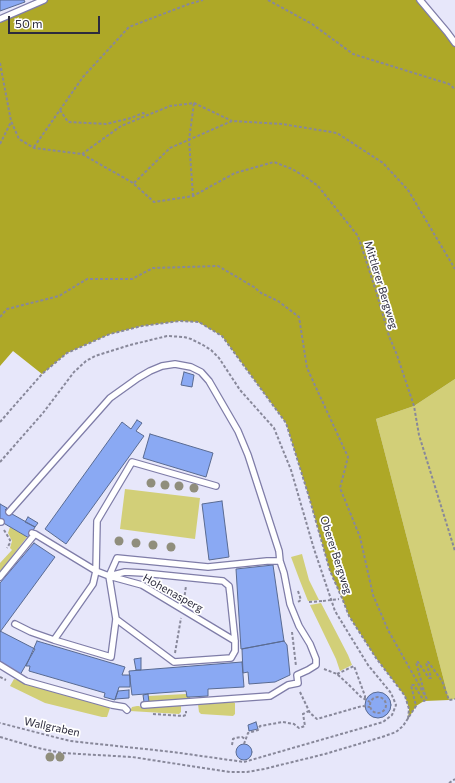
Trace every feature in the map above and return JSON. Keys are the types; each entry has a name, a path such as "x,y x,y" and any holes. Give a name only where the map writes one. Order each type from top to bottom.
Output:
{"lane":[{"path":"0,19 44,0"},
{"path":"420,0 455,43"},
{"path":"9,512 110,398 150,371 162,366 174,364 191,367 201,372 209,381 238,431 279,551 290,604 299,626 310,644 316,659 316,665 297,675 298,683 288,685 270,696 144,705"},
{"path":"54,640 93,584 96,571 97,522 132,462 216,486"},
{"name":"Hohenasperg","path":"0,577 34,533 96,571 142,585 235,641"},
{"path":"14,624 54,640 111,657 116,618 109,576 117,558 208,567 280,561"},
{"path":"109,576 125,572 223,581 229,586 235,651 231,658 174,662 116,618"},
{"path":"0,665 26,681 124,707 127,710"}],"path":[{"path":"34,148 83,77 129,27 203,0"},
{"path":"268,0 312,24 353,54 449,84 455,89"},
{"path":"0,63 12,121 19,139 34,148 82,154 133,183 170,148 232,121"},
{"path":"193,196 189,140 194,103"},
{"path":"82,154 121,126 170,106 194,103 232,121 282,124 337,133 383,163 408,190 455,269"},
{"path":"60,110 68,122 106,124 144,113 147,115"},
{"path":"0,144 12,121"},
{"name":"Mittlerer Bergweg","path":"133,183 154,202 193,196 235,173 274,162 292,169 318,186 358,236 389,336 414,406 421,440 455,551"},
{"path":"0,317 7,309 59,296 86,279 132,279 153,268 218,266 254,287 261,293 278,301 299,317 307,368 348,457 340,488 360,537 373,595 392,636 427,699"},
{"name":"Oberer Bergweg","path":"0,422 42,374 67,353 110,334 142,326 180,321 198,322 222,336 286,423 330,571 340,598 349,616 376,658 405,696 409,709 408,719"},
{"path":"3,529 10,540 7,548"},
{"path":"309,602 340,598"},
{"path":"290,626 297,675"},
{"path":"427,699 416,662 418,662 429,678 431,677 426,663 430,663 442,682 449,700 455,699"},
{"path":"316,665 337,674 361,698 370,702"},
{"path":"337,674 354,666 365,696 365,700"},
{"path":"298,683 301,694 313,718 317,719 362,706 370,707 373,711 378,713 383,711 386,706 384,698 379,696 373,698 370,702 370,707"},
{"path":"0,737 62,753 132,757 230,772 247,772 325,754 396,732 403,726 416,706 411,685 414,686 424,701 427,699"},
{"path":"244,744 248,733 258,730 260,726 283,722 294,724 299,728 305,726 304,714 309,711"},
{"name":"Wallgraben","path":"0,723 70,741 102,744"},
{"path":"232,745 233,739 235,738 242,737 245,739"},
{"path":"449,783 455,779"}],"shaded area":[{"path":"44,0 420,0 455,43 455,379 414,406 376,419 449,700 424,701 416,706 408,719 409,709 405,696 376,658 349,616 330,571 286,423 222,336 198,322 180,321 142,326 110,334 67,353 42,374 13,351 0,366 0,19"},
{"path":"455,379 455,699 449,700 376,419 414,406"},
{"path":"125,489 200,498 195,539 120,529"},
{"path":"10,527 27,537 0,572 0,563 12,550 10,548 12,541 8,533"},
{"path":"302,554 309,580 319,600 308,601 291,557"},
{"path":"321,603 352,665 340,671 336,659 310,605"},
{"path":"14,679 110,708 107,717 45,703 10,686"},
{"path":"186,694 187,697 190,697 190,699 149,702 148,696"},
{"path":"235,703 235,714 233,716 201,714 199,712 198,704"},
{"path":"181,705 181,712 179,714 130,711 132,707 137,706 142,708"}],"building":[{"path":"0,0 24,0 25,2 0,11"},
{"path":"184,372 194,375 192,387 181,385"},
{"path":"137,420 142,423 136,431 144,436 66,544 45,529 122,422 131,429"},
{"path":"150,434 213,453 206,477 143,458"},
{"path":"222,501 229,557 209,560 202,504"},
{"path":"0,504 7,508 5,510 35,527 29,538 0,521"},
{"path":"28,517 38,523 35,527 25,522"},
{"path":"34,543 55,557 0,632 0,583"},
{"path":"273,565 284,641 241,649 236,569"},
{"path":"0,631 35,649 20,675 0,663"},
{"path":"37,641 125,667 122,675 130,675 130,687 119,687 115,700 104,697 105,693 29,671 30,666 26,666"},
{"path":"284,641 287,645 290,675 275,682 249,684 248,672 243,673 242,649"},
{"path":"141,658 141,670 136,670 134,659"},
{"path":"242,662 244,687 208,689 208,696 187,697 186,691 132,695 129,671"},
{"path":"129,690 129,698 115,699 118,691"},
{"path":"378,692 387,696 391,705 387,714 378,718 369,714 365,705 369,696"},
{"path":"148,694 149,702 144,702 143,695"},
{"path":"256,722 258,729 249,731 248,725"},
{"path":"244,744 251,749 252,752 247,759 244,760 237,755 236,752 241,745"}]}
